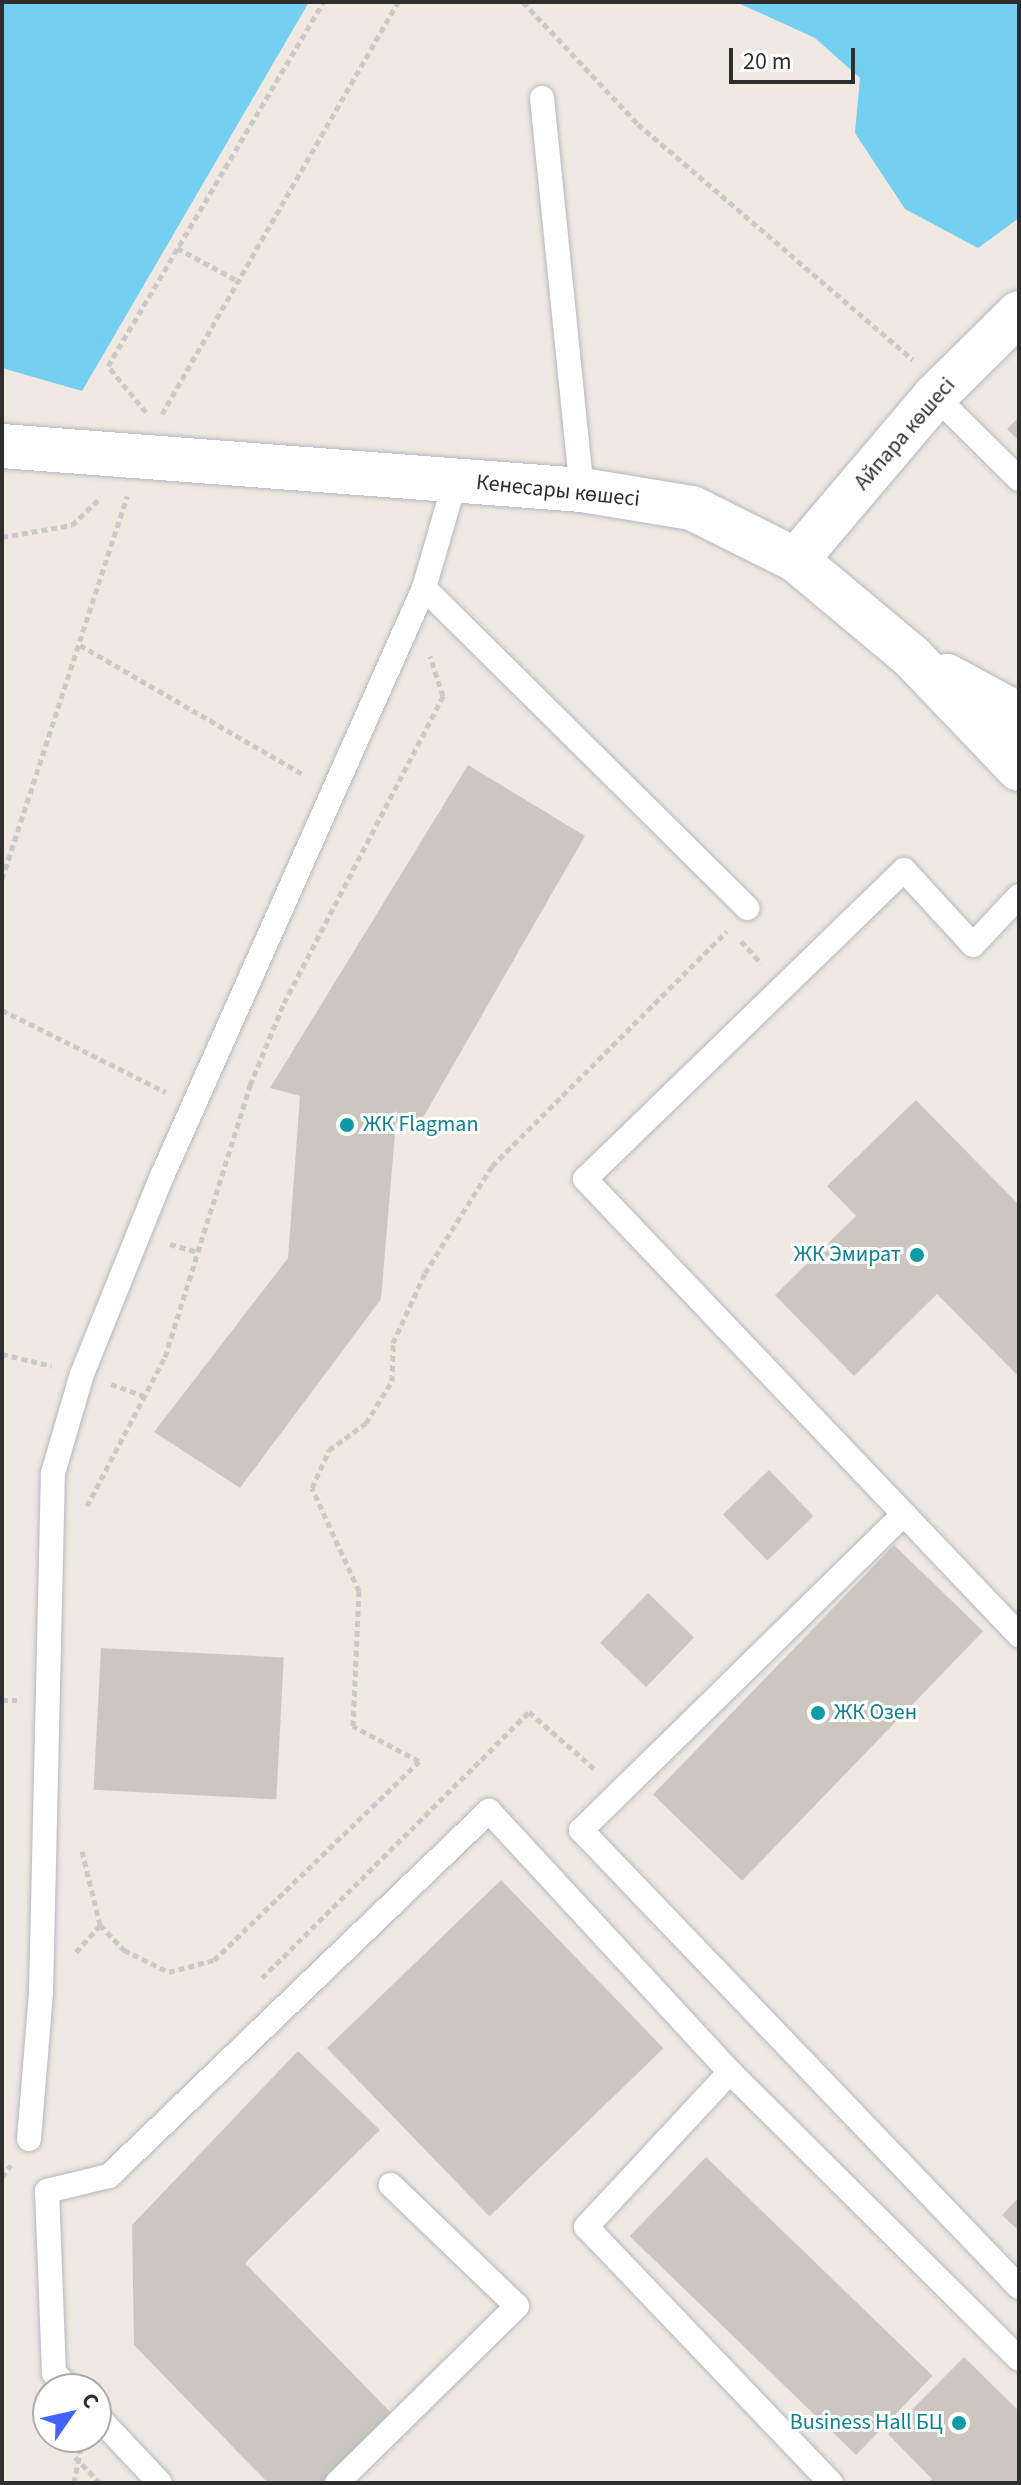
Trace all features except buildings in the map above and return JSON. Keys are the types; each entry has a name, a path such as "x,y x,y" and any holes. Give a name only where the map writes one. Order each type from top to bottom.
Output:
{"street":[{"name":"Айпара көшесі","path":"796,560 939,391 1019,313"},
{"name":"Кенесары көшесі","path":"2,446 582,490 692,508 796,560 911,656 1019,769"},
{"path":"911,656 1019,715"}],"lane":[{"path":"542,98 582,490"},
{"path":"939,391 1019,479"},
{"path":"29,2139 41,1992 53,1473 82,1374 195,1106 336,794 424,588 455,481"},
{"path":"424,588 747,908"},
{"path":"1019,896 973,945 904,870 585,1179 1019,1635"},
{"path":"904,1514 581,1830 1019,2287"},
{"path":"54,2373 47,2191 109,2176 489,1811 730,2072 1019,2359"},
{"path":"730,2072 586,2227 831,2483"},
{"path":"337,2483 517,2306 391,2185"},
{"path":"112,2432 160,2483"}],"path":[{"path":"156,424 108,366 323,2"},
{"path":"523,2 638,124 939,391"},
{"path":"177,248 238,281"},
{"path":"2,537 72,525 105,494"},
{"path":"82,1514 165,1357 237,1127 284,1003 377,817 443,696 424,638 424,588"},
{"path":"80,645 377,817"},
{"path":"81,1838 82,1869 100,1925 124,1950 169,1972 214,1960 419,1761 353,1726 359,1591 312,1488 329,1450 366,1423 392,1381 393,1343 425,1273 492,1166 747,908"},
{"path":"729,929 784,987"},
{"path":"2,1010 237,1127"},
{"path":"41,1992 100,1925"},
{"path":"74,2483 76,2453"},
{"path":"74,2456 100,2483"}],"water":[{"path":"2,2 309,2 82,391 2,368"},
{"path":"736,2 1019,2 1019,218 978,248 905,209 855,133 860,78 815,38"}],"place":[{"name":"ЖК Flagman","path":"347,1125"},
{"name":"ЖК Эмират","path":"917,1255"},
{"name":"ЖК Озен","path":"818,1713"},
{"name":"Business Нall БЦ","path":"959,2423"}]}
